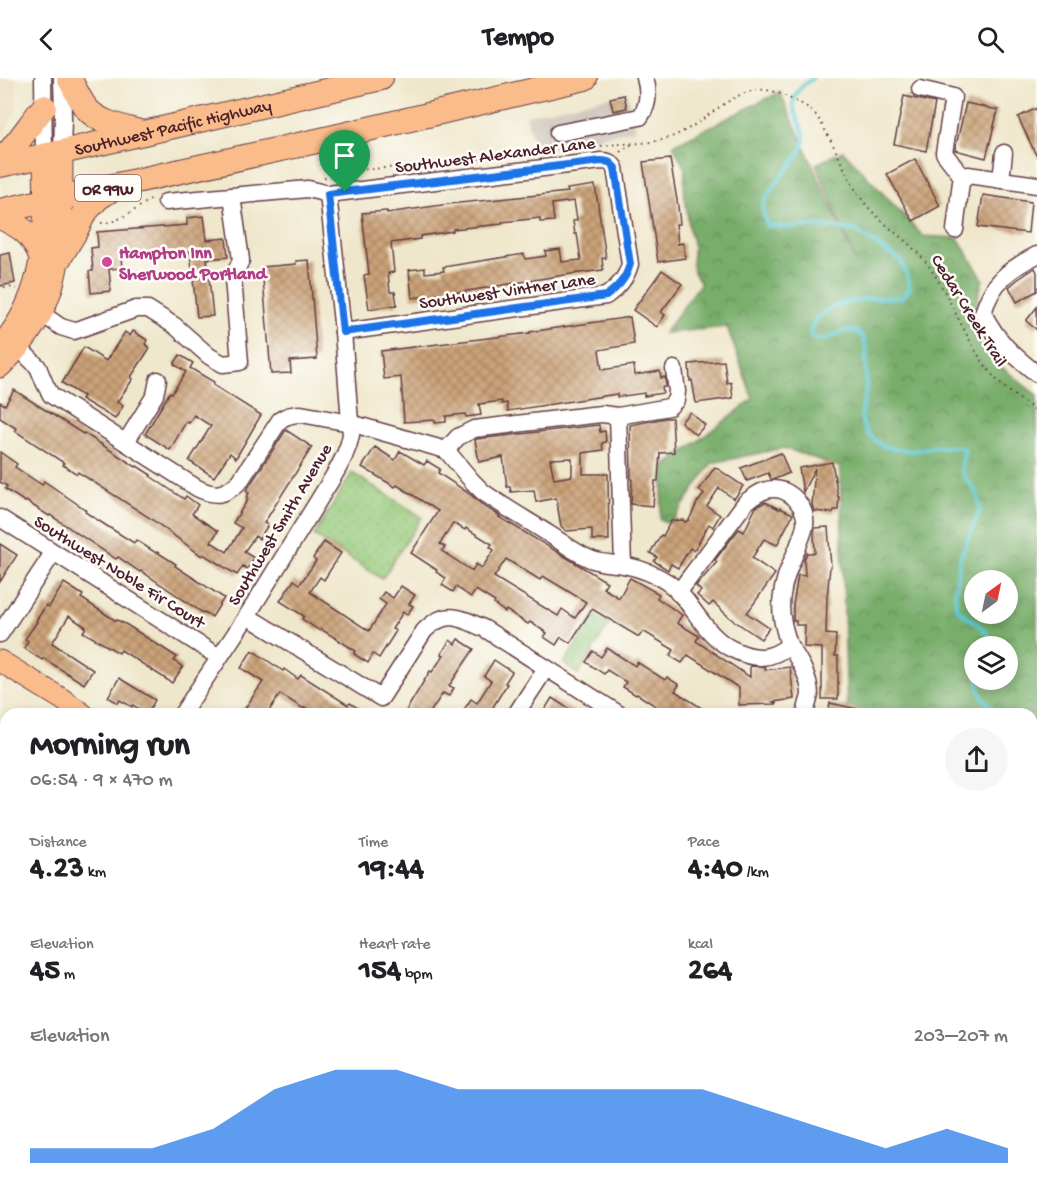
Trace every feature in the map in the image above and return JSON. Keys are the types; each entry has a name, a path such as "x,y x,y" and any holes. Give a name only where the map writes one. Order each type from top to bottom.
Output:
{"highway":[{"path":"69,78 82,101 96,117 142,133"},
{"name":"Southwest Pacific Highway","path":"0,164 53,154 381,78"},
{"name":"OR 99W","path":"0,211 585,78"},
{"path":"0,164 44,107"},
{"path":"0,217 24,229 51,256 75,232 88,208 116,186"}],"main road":[{"path":"10,347 35,327 50,296 51,256 45,220 53,200 53,154"},
{"path":"0,367 36,279 51,256"},
{"path":"0,661 75,708"}],"street":[{"path":"43,78 44,107 53,154"},
{"path":"53,154 63,110 62,78"},
{"path":"558,133 640,117 647,102 645,78"},
{"path":"920,89 953,97 944,153 964,179"},
{"path":"1001,180 1004,153"},
{"name":"Southwest Alexander Lane","path":"161,200 308,189 328,194 601,161 608,161 612,164"},
{"name":"Southwest Vintner Lane","path":"343,332 606,296 623,281 630,264 617,176 612,164"},
{"path":"955,230 961,182 968,175 1037,185"},
{"name":"Southwest Smith Avenue","path":"186,708 247,616 340,466 349,447 351,435 343,332 328,194"},
{"path":"42,314 61,327 74,331 136,309 148,309 175,326 208,356 223,364 240,362 233,278 241,260 232,196"},
{"path":"1037,255 1017,264 998,282 988,297 983,313 991,330 1012,355 1037,374"},
{"path":"10,347 38,367 51,395 204,491 221,494 235,486 280,420 286,416 301,414 350,423 447,450 472,481 494,500 588,558 624,565 668,583 721,643 735,651 764,657 780,653 789,645"},
{"path":"447,450 458,437 474,429 602,414 618,416 669,407 676,399 674,369"},
{"path":"126,442 155,395 158,380"},
{"path":"618,416 624,565"},
{"path":"678,593 746,502 760,492 772,489 786,492 798,502 804,514 805,524 784,581 781,614 789,645 802,665 808,684 810,696 807,708"},
{"name":"Southwest Noble Fir Court","path":"0,518 219,657"},
{"path":"0,634 53,553"},
{"path":"247,616 381,698 424,631 432,623 441,618 453,617 467,620 485,628 609,708"},
{"path":"520,708 546,668"}],"path":[{"name":"Cedar Creek Trail","path":"593,147 643,144 664,140 689,129 737,95 750,91 771,90 801,104 815,113 819,119 848,176 873,214 909,243 928,265 976,354 1005,388 1037,412"},
{"path":"320,179 357,170 526,155"},
{"path":"99,223 110,222 161,200"},
{"path":"4,288 22,290"},
{"path":"1037,613 1037,630"}],"shaded area":[{"path":"0,78 17,78 17,105 0,140"},
{"path":"627,93 635,129 535,151 526,115"}],"green space":[{"path":"780,92 856,262 816,164 843,151 923,236 958,238 983,279 971,322 974,333 997,363 1037,395 1037,708 847,708 840,467 784,448 712,463 674,519 667,523 660,520 664,467 753,399 727,327 664,333 701,283 692,265 693,243 684,191 685,169 673,145"},
{"path":"352,473 422,517 382,579 314,535"},
{"path":"594,615 609,625 578,674 564,664"}],"building":[{"path":"624,95 627,108 613,111 610,98"},
{"path":"904,96 935,103 926,151 894,144"},
{"path":"966,103 998,110 986,158 955,150"},
{"path":"1037,108 1037,157 1018,117"},
{"path":"670,159 680,224 676,224 678,244 683,243 685,258 658,262 643,162"},
{"path":"915,159 940,206 913,221 887,174"},
{"path":"595,185 606,258 602,258 603,270 412,298 409,270 425,268 425,273 444,271 443,267 524,254 525,259 546,256 545,251 560,249 562,262 581,260 573,221 577,220 574,201 552,204 554,221 540,222 540,218 502,222 502,224 453,229 453,231 420,236 420,239 391,243 394,272 388,273 390,292 395,292 397,305 369,309 364,275 369,274 362,213 387,211 387,213 568,192 567,189"},
{"path":"983,195 1031,202 1028,233 978,227"},
{"name":"Hampton Inn Sherwood Portland","path":"204,216 207,240 226,238 228,257 207,259 213,316 197,317 190,251 121,257 122,268 109,269 111,291 91,293 89,271 93,271 91,248 98,247 97,232 187,225 187,218"},
{"path":"10,253 15,283 0,286 0,255"},
{"path":"309,260 317,359 290,361 291,373 271,374 262,267 296,264 296,261"},
{"path":"1035,268 1037,291 1017,302 1009,287"},
{"path":"662,270 682,284 661,312 665,315 657,327 633,310"},
{"path":"1037,307 1037,330 1026,321"},
{"path":"630,317 634,344 599,350 602,370 634,365 635,375 660,371 661,378 665,377 666,387 662,387 663,393 617,397 617,394 508,411 507,403 502,404 502,401 479,404 481,415 446,416 446,422 435,423 435,420 404,422 401,377 384,379 381,351 530,333"},
{"path":"133,331 147,340 145,344 150,348 117,402 123,406 115,419 81,399 83,396 62,383 84,347 106,361 125,332 130,336"},
{"path":"180,355 193,363 190,368 261,415 236,458 230,453 214,477 189,461 211,426 194,415 189,423 186,422 170,450 145,434 170,392 172,393 186,372 174,364"},
{"path":"724,361 727,383 731,382 733,398 696,403 692,380 690,381 689,364"},
{"path":"14,390 137,466 184,499 186,496 198,505 192,514 218,531 211,542 227,552 242,528 233,523 248,499 246,498 249,493 246,491 286,430 312,447 264,523 268,525 259,539 255,536 244,552 254,558 247,569 243,566 237,575 203,554 202,556 150,518 78,472 77,474 63,465 64,463 15,431 17,429 0,418 0,402 5,405"},
{"path":"690,412 705,425 696,435 681,422"},
{"path":"672,418 674,452 660,453 653,506 631,504 630,425"},
{"path":"599,425 600,432 605,431 606,442 602,443 603,450 583,453 583,474 608,474 609,540 592,540 592,529 566,531 561,526 556,498 536,502 534,490 511,492 510,487 507,487 503,457 479,462 475,440","holes":["572,458 572,476 554,479 550,459"]},
{"path":"375,447 395,460 400,451 424,465 427,461 440,469 438,473 499,517 607,582 603,588 619,598 630,578 659,594 657,598 682,615 677,623 699,636 696,641 750,677 750,666 765,667 765,670 790,667 794,699 773,702 777,704 739,705 739,688 688,655 682,663 670,656 674,650 643,631 639,637 592,609 570,643 561,637 556,645 544,637 547,633 506,610 505,612 494,604 495,602 476,590 471,597 456,587 453,592 442,585 446,578 411,553 438,511 397,485 395,487 362,467","holes":["453,523 492,544 490,547 494,550 482,568 476,564 472,571 442,551 445,547 440,544","506,559 540,580 543,576 586,602 575,618 562,609 558,616 494,577"]},
{"path":"0,452 17,464 15,467 42,485 44,481 86,510 85,512 134,543 136,540 157,552 224,598 212,617 5,489 7,486 0,482"},
{"path":"781,453 789,473 771,479 768,473 747,481 741,468"},
{"path":"832,462 839,497 838,510 834,510 833,513 814,511 812,505 815,468 803,492 799,468"},
{"path":"715,467 743,486 734,499 719,488 707,506 720,515 713,527 709,524 694,551 690,548 678,568 671,564 668,570 654,561 657,557 650,553 671,521 689,520 704,494 699,490"},
{"path":"765,502 793,514 777,545 764,539 752,558 775,574 747,613 769,628 761,639 730,618 713,602 709,606 697,595 701,591 696,586 717,562 715,560 739,529 744,532 756,507"},
{"path":"828,527 831,567 826,634 836,635 838,699 822,699 822,648 804,647 805,625 796,625 796,621 793,621 798,575 805,576 804,560 807,553 815,553 815,528"},
{"path":"324,542 341,553 324,580 320,577 310,592 369,631 386,604 379,599 384,592 393,598 401,586 415,595 409,604 413,606 407,615 403,612 392,629 396,631 379,658 373,654 368,663 354,654 356,651 321,629 320,631 302,619 304,616 280,601 294,580 300,584 316,561 313,558"},
{"path":"0,544 17,555 0,582"},
{"path":"64,583 83,595 81,598 116,621 127,625 177,657 174,661 183,667 172,683 121,650 119,653 83,632 86,627 69,616 52,643 93,670 84,684 24,648 28,641 25,639 36,621 46,605 49,607"},
{"path":"458,639 474,649 449,686 454,688 449,696 443,693 433,708 408,708 430,671 432,672 444,655 441,654 450,640 455,644"},
{"path":"607,648 635,666 637,662 665,680 667,677 679,685 675,691 702,708 659,708 623,687 626,682 607,670 604,674 586,662 593,651 601,657"},
{"path":"252,650 283,671 284,669 298,679 301,675 348,705 350,703 358,708 302,708 280,694 271,708 245,708 263,682 241,668"},
{"path":"494,660 512,672 494,708 465,708 471,699 477,703 491,681 484,676"},
{"path":"119,678 155,700 150,708 138,708 120,700 118,703 108,697"},
{"path":"552,698 568,708 546,708"},
{"path":"830,703 853,708 829,708"}],"waterway":[{"path":"813,78 795,97 793,104 803,132 803,146 764,201 763,212 767,226 812,226 855,230 901,261 910,288 903,297 864,299 833,307 817,317 810,331 811,336 816,340 827,339 844,331 856,331 863,337 866,347 866,387 861,419 868,435 882,446 913,451 933,447 961,447 965,450 961,468 977,494 980,510 960,558 955,596 957,609 978,624 988,636"},
{"path":"980,690 981,695 992,708"}],"place":[{"name":"Hampton Inn Sherwood Portland","path":"107,262"}],"route":[{"path":"608,161 615,168 617,176 630,264 628,272 616,289 598,298 343,332 328,194 345,192 608,161"}]}
